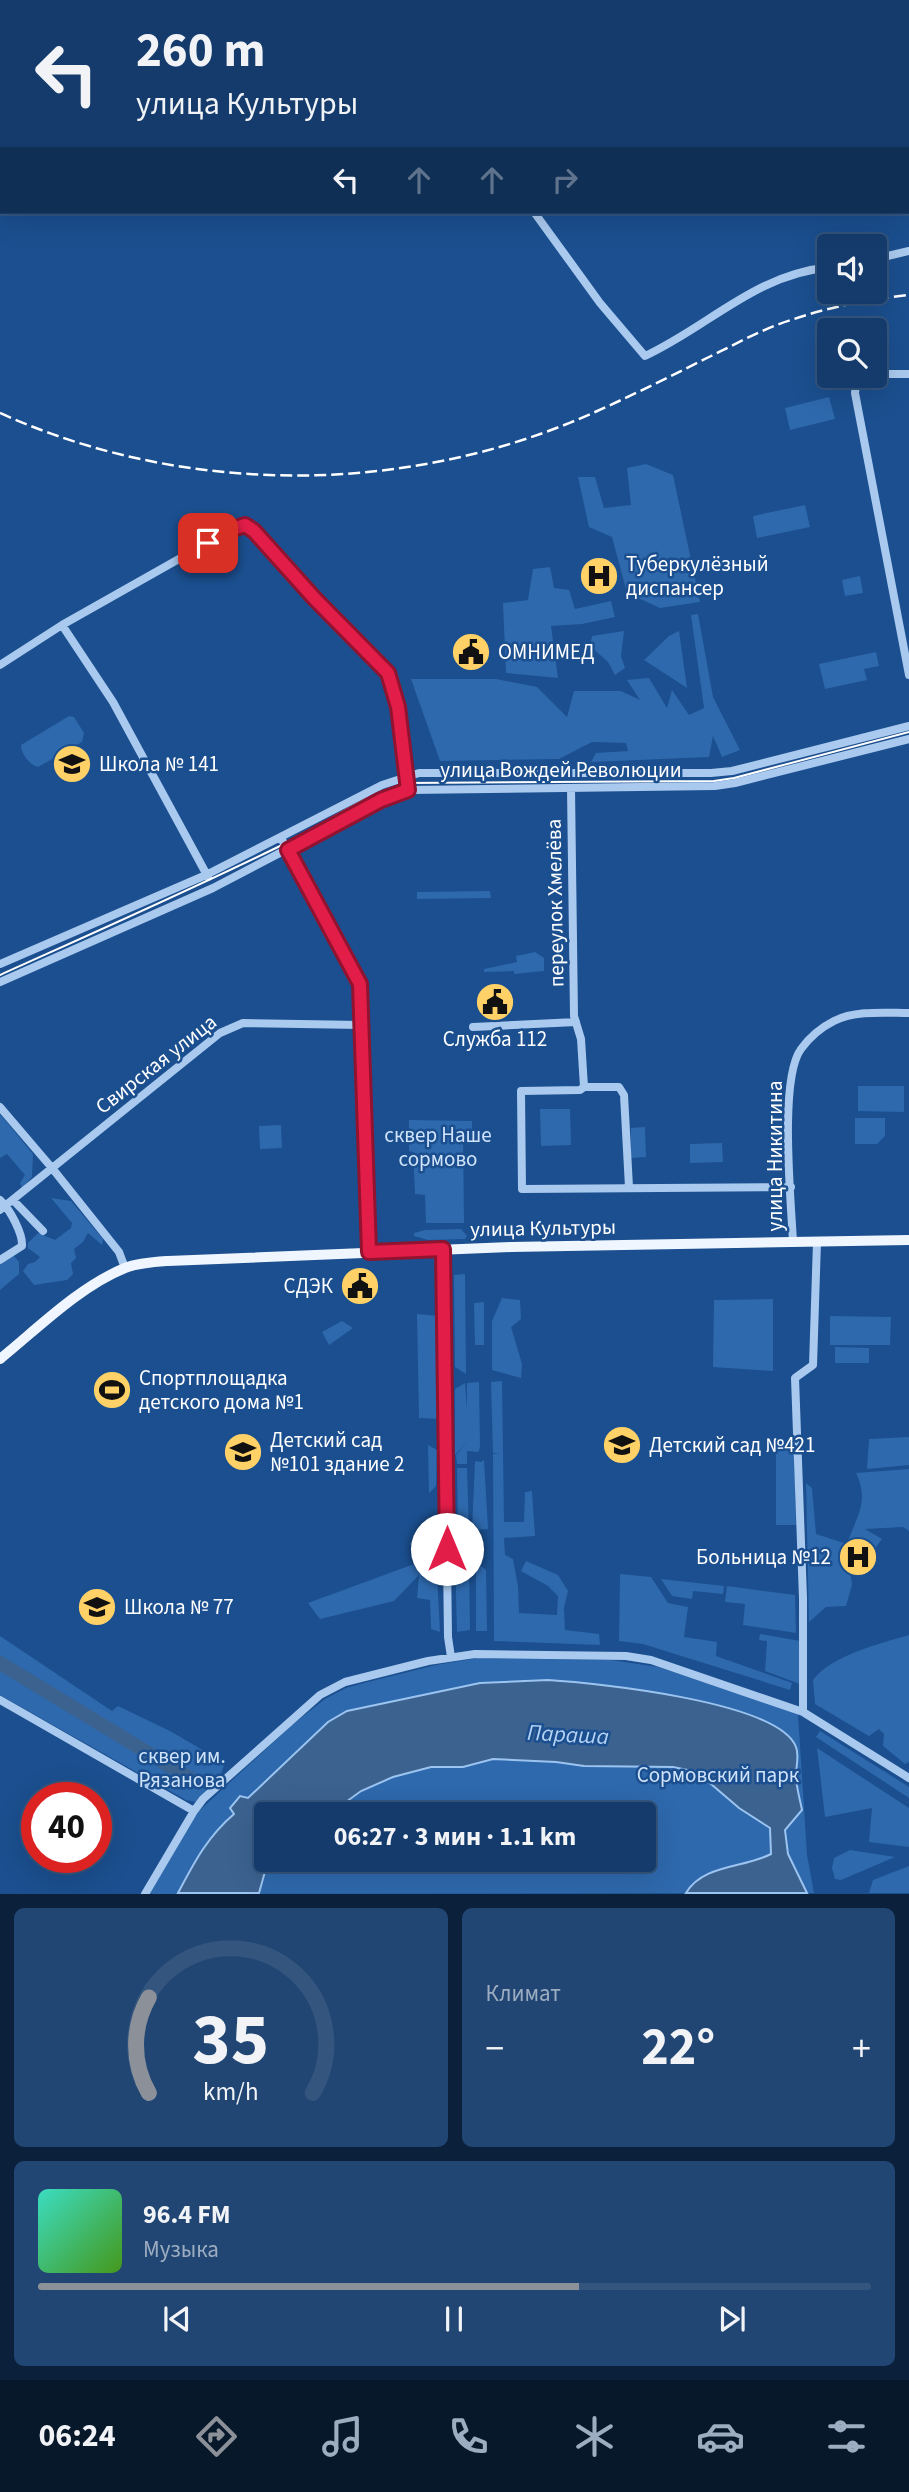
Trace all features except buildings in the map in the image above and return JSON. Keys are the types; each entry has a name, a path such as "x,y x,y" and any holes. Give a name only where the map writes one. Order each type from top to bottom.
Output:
{"main road":[{"name":"улица Культуры","path":"0,1359 83,1292 125,1268 168,1261 443,1249 909,1240"}],"street":[{"path":"535,214 600,303 645,356 751,291 779,278 817,268"},
{"path":"887,257 909,251"},
{"path":"887,374 909,374"},
{"path":"856,388 909,675"},
{"path":"0,665 62,625 233,529 245,525 254,531 315,599 388,673 398,707 408,790"},
{"path":"62,625 113,702 213,888"},
{"name":"улица Вождей Революции","path":"0,964 206,875 366,793 407,775 711,774 909,726"},
{"name":"улица Вождей Революции","path":"0,982 213,888 381,800 408,790 715,786 909,739"},
{"name":"переулок Хмелёва","path":"571,788 575,1019 581,1039 584,1087"},
{"path":"281,838 360,984 369,1252"},
{"name":"улица Никитина","path":"793,1242 788,1098 792,1070 800,1050 835,1020 861,1014 909,1013"},
{"path":"473,1027 575,1019"},
{"name":"Свирская улица","path":"5,1204 220,1033 243,1023 361,1025"},
{"path":"629,1187 624,1095 620,1087 521,1091 522,1189 791,1187"},
{"path":"0,1107 118,1252 125,1268"},
{"path":"5,1204 43,1231"},
{"path":"0,1260 22,1246 23,1238 5,1204"},
{"path":"803,1712 803,1598 795,1378 813,1365 817,1242"},
{"path":"443,1249 448,1624 452,1657"},
{"path":"145,1894 203,1799 320,1695 345,1682 452,1657 497,1653 626,1656 651,1660 803,1712 909,1778"},
{"path":"0,1700 194,1811"}],"green space":[{"path":"829,397 835,419 790,430 785,408"},
{"path":"646,464 673,475 700,602 660,608 627,593 612,537 589,527 578,477 595,477 604,508 631,505 627,468"},
{"path":"805,505 810,527 757,538 753,516"},
{"path":"550,567 554,588 569,590 575,609 611,601 615,617 582,624 551,626 558,678 506,673 503,603 528,600 533,569"},
{"path":"860,576 863,593 845,596 842,580"},
{"path":"698,614 713,697 740,750 722,757 713,736 709,757 591,762 596,753 628,751 626,743 592,742 559,759 440,761 411,679 496,679 537,687 567,717 574,691 621,691 640,700 627,680 649,678 667,708 672,690 689,715 704,708 691,615"},
{"path":"624,631 621,656 625,668 615,675 608,662 590,646 592,636"},
{"path":"679,631 687,688 644,660 669,636"},
{"path":"876,652 879,666 864,669 867,680 825,689 819,664"},
{"path":"69,716 74,717 84,733 82,742 38,767 32,764 24,755 21,745"},
{"path":"490,891 491,898 417,899 417,892"},
{"path":"535,952 544,958 544,971 514,974 514,971 484,972 484,969 517,962 516,956"},
{"path":"858,1086 904,1086 904,1112 858,1111"},
{"path":"540,1109 570,1109 571,1145 541,1146"},
{"path":"0,1114 33,1154 32,1177 22,1188 20,1183 25,1175 7,1154 0,1158"},
{"path":"855,1118 885,1118 885,1136 877,1144 855,1144"},
{"name":"сквер Наше сормово","path":"409,1120 472,1121 472,1132 463,1133 464,1223 426,1223 425,1195 415,1194 413,1152 409,1151"},
{"path":"281,1125 282,1148 260,1149 259,1126"},
{"path":"645,1127 646,1157 631,1158 631,1128"},
{"path":"722,1143 723,1162 690,1163 690,1144"},
{"path":"51,1198 71,1201 103,1239 102,1245 88,1233 83,1242 74,1249 76,1258 71,1263 73,1274 67,1280 34,1285 23,1271 28,1264 40,1257 28,1248 28,1243 38,1233 55,1240 71,1228 72,1223"},
{"path":"461,1229 467,1236 465,1239 428,1240 414,1236 414,1233 425,1230"},
{"path":"14,1256 19,1262 19,1274 0,1290 0,1262"},
{"path":"465,1274 466,1374 455,1367 454,1275"},
{"path":"502,1298 520,1300 521,1319 511,1327 522,1364 521,1378 492,1370 492,1321"},
{"path":"773,1299 773,1371 713,1367 714,1300"},
{"path":"484,1302 484,1345 475,1345 474,1303"},
{"path":"417,1314 439,1316 440,1419 419,1418"},
{"path":"830,1316 891,1317 890,1345 830,1345"},
{"path":"342,1321 353,1328 329,1345 322,1332"},
{"path":"835,1347 869,1348 869,1363 835,1363"},
{"name":"Спортплощадка детского дома №1","path":"116,1372 126,1400 109,1407 98,1379"},
{"path":"502,1381 504,1522 524,1522 525,1492 532,1491 535,1536 504,1538 505,1555 513,1559 519,1613 557,1615 558,1596 548,1586 521,1571 526,1561 558,1575 568,1591 564,1608 565,1630 599,1634 600,1645 494,1641 493,1454 499,1454 493,1453 491,1382"},
{"path":"479,1382 480,1448 478,1452 467,1451 467,1464 457,1464 456,1455 468,1441 455,1455 455,1389 465,1383 467,1410 467,1383"},
{"path":"909,1437 909,1465 867,1469 869,1439"},
{"path":"428,1445 437,1450 436,1486 429,1493"},
{"path":"794,1446 796,1525 776,1525 776,1447"},
{"path":"484,1460 488,1529 472,1530 475,1461"},
{"path":"457,1468 467,1468 469,1531 458,1531"},
{"path":"909,1469 909,1531 903,1527 865,1529 882,1539 868,1558 854,1564 850,1570 852,1585 846,1606 826,1607 809,1622 806,1483 812,1488 816,1534 847,1544 862,1501 856,1473"},
{"path":"424,1540 425,1560 436,1556 440,1632 431,1629 430,1600 417,1598 419,1575 394,1601 320,1619 308,1603 417,1563 410,1543"},
{"path":"455,1554 469,1567 470,1630 457,1632"},
{"path":"476,1562 486,1570 487,1631 476,1631"},
{"path":"620,1574 651,1577 668,1603 688,1607 684,1637 717,1642 716,1656 792,1683 790,1690 643,1644 619,1641"},
{"path":"661,1579 724,1586 723,1594 693,1591 692,1599 672,1596"},
{"path":"727,1586 795,1595 796,1633 743,1625 745,1604 725,1602"},
{"path":"760,1634 800,1641 800,1684 765,1671 767,1641 759,1640"},
{"path":"909,1635 909,1762 905,1764 883,1746 884,1734 879,1729 869,1736 815,1704 813,1680 821,1671 844,1657"},
{"name":"сквер им. Рязанова","path":"0,1636 112,1711 118,1706 170,1731 225,1763 220,1777 196,1802 186,1800 0,1695"},
{"name":"Сормовский парк","path":"478,1658 611,1660 658,1667 798,1714 807,1855 814,1893 149,1894 179,1840 199,1811 292,1725 325,1699 346,1688 436,1665"},
{"path":"820,1731 909,1787 909,1798 816,1737"},
{"path":"817,1748 909,1808 909,1847 869,1842 872,1808 825,1817"},
{"path":"850,1850 895,1857 841,1880 835,1879 832,1868 834,1858"},
{"path":"909,1866 909,1893 869,1893 873,1880"}],"water":[{"path":"548,1680 642,1690 722,1706 757,1718 782,1731 796,1747 796,1779 802,1810 785,1830 788,1854 807,1893 686,1893 703,1877 771,1854 770,1828 739,1808 697,1772 673,1767 584,1766 493,1759 463,1767 431,1767 393,1777 361,1791 346,1802 254,1802 254,1872 265,1872 259,1893 178,1893 209,1841 234,1814 230,1808 240,1796 248,1798 328,1722 347,1711 480,1683"}],"waterway":[{"name":"Параша","path":"0,1663 191,1779"}],"tram line":[{"path":"0,975 209,880 294,839 373,796 407,783 714,781 909,732"}],"railway":[{"path":"0,413 71,441 145,460 221,472 298,476 374,471 450,459 524,440 595,412 780,324 849,304 909,295"}],"place":[{"name":"Туберкулёзный диспансер","path":"599,576"},
{"name":"ОМНИМЕД","path":"471,652"},
{"name":"Школа № 141","path":"72,764"},
{"name":"Служба 112","path":"495,1002"},
{"name":"СДЭК","path":"360,1286"},
{"name":"Спортплощадка детского дома №1","path":"112,1390"},
{"name":"Детский сад №421","path":"622,1445"},
{"name":"Детский сад №101 здание 2","path":"243,1452"},
{"name":"Больница №12","path":"858,1557"},
{"name":"Школа № 77","path":"97,1607"}],"route":[{"path":"208,543 245,525 254,531 315,599 388,673 398,707 408,790 381,800 288,850 360,984 369,1252 443,1249 447,1549"}]}
